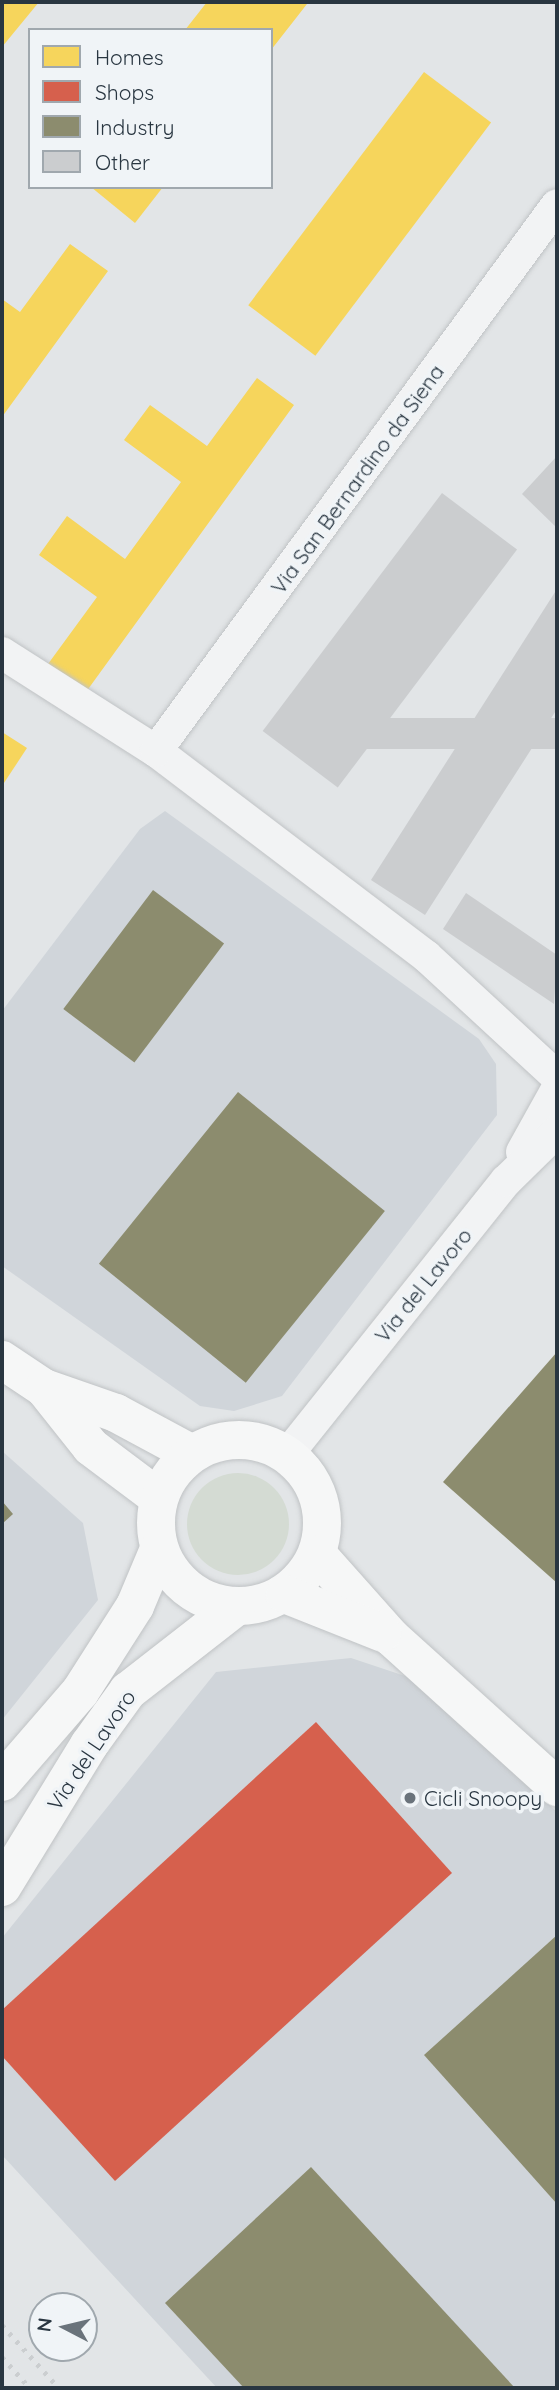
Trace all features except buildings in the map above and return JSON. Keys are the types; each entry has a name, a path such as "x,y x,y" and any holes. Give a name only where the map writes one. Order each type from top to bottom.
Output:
{"main road":[{"path":"2,1360 44,1388 116,1413 192,1454"},
{"path":"44,1388 91,1447 159,1498"},
{"path":"239,1439 264,1443 287,1455 307,1474 320,1499 323,1527 317,1554 304,1576 285,1594 261,1604 236,1607 211,1603 188,1590 172,1574 159,1549 155,1524 159,1498 171,1473 192,1454 215,1443 239,1439"},
{"name":"Via del Lavoro","path":"2,1782 80,1692 135,1606 159,1549"},
{"path":"317,1554 391,1637 557,1787"},
{"path":"285,1594 391,1637"},
{"name":"Via del Lavoro","path":"2,1887 89,1745 128,1692 236,1607"}],"street":[{"name":"Via San Bernardino da Siena","path":"156,751 557,205"},
{"path":"2,653 156,751 426,956 557,1077"},
{"name":"Via del Lavoro","path":"506,1181 557,1089"},
{"name":"Via del Lavoro","path":"287,1455 506,1181 557,1131"}],"shaded area":[{"path":"165,811 479,1039 496,1064 497,1115 282,1396 234,1411 200,1406 2,1266 2,1011 140,829"},
{"path":"2,1451 83,1523 98,1600 2,1720"},
{"path":"238,1473 258,1476 281,1495 286,1504 289,1524 286,1544 267,1567 258,1572 238,1575 218,1572 195,1553 190,1544 187,1524 190,1504 209,1481 218,1476"},
{"path":"351,1658 414,1679 557,1812 557,2388 217,2388 2,2155 2,1938 216,1672"}],"railway":[{"path":"2,2325 59,2388"},
{"path":"2,2357 30,2388"}],"place":[{"name":"Cicli Snoopy","path":"410,1798"}]}
